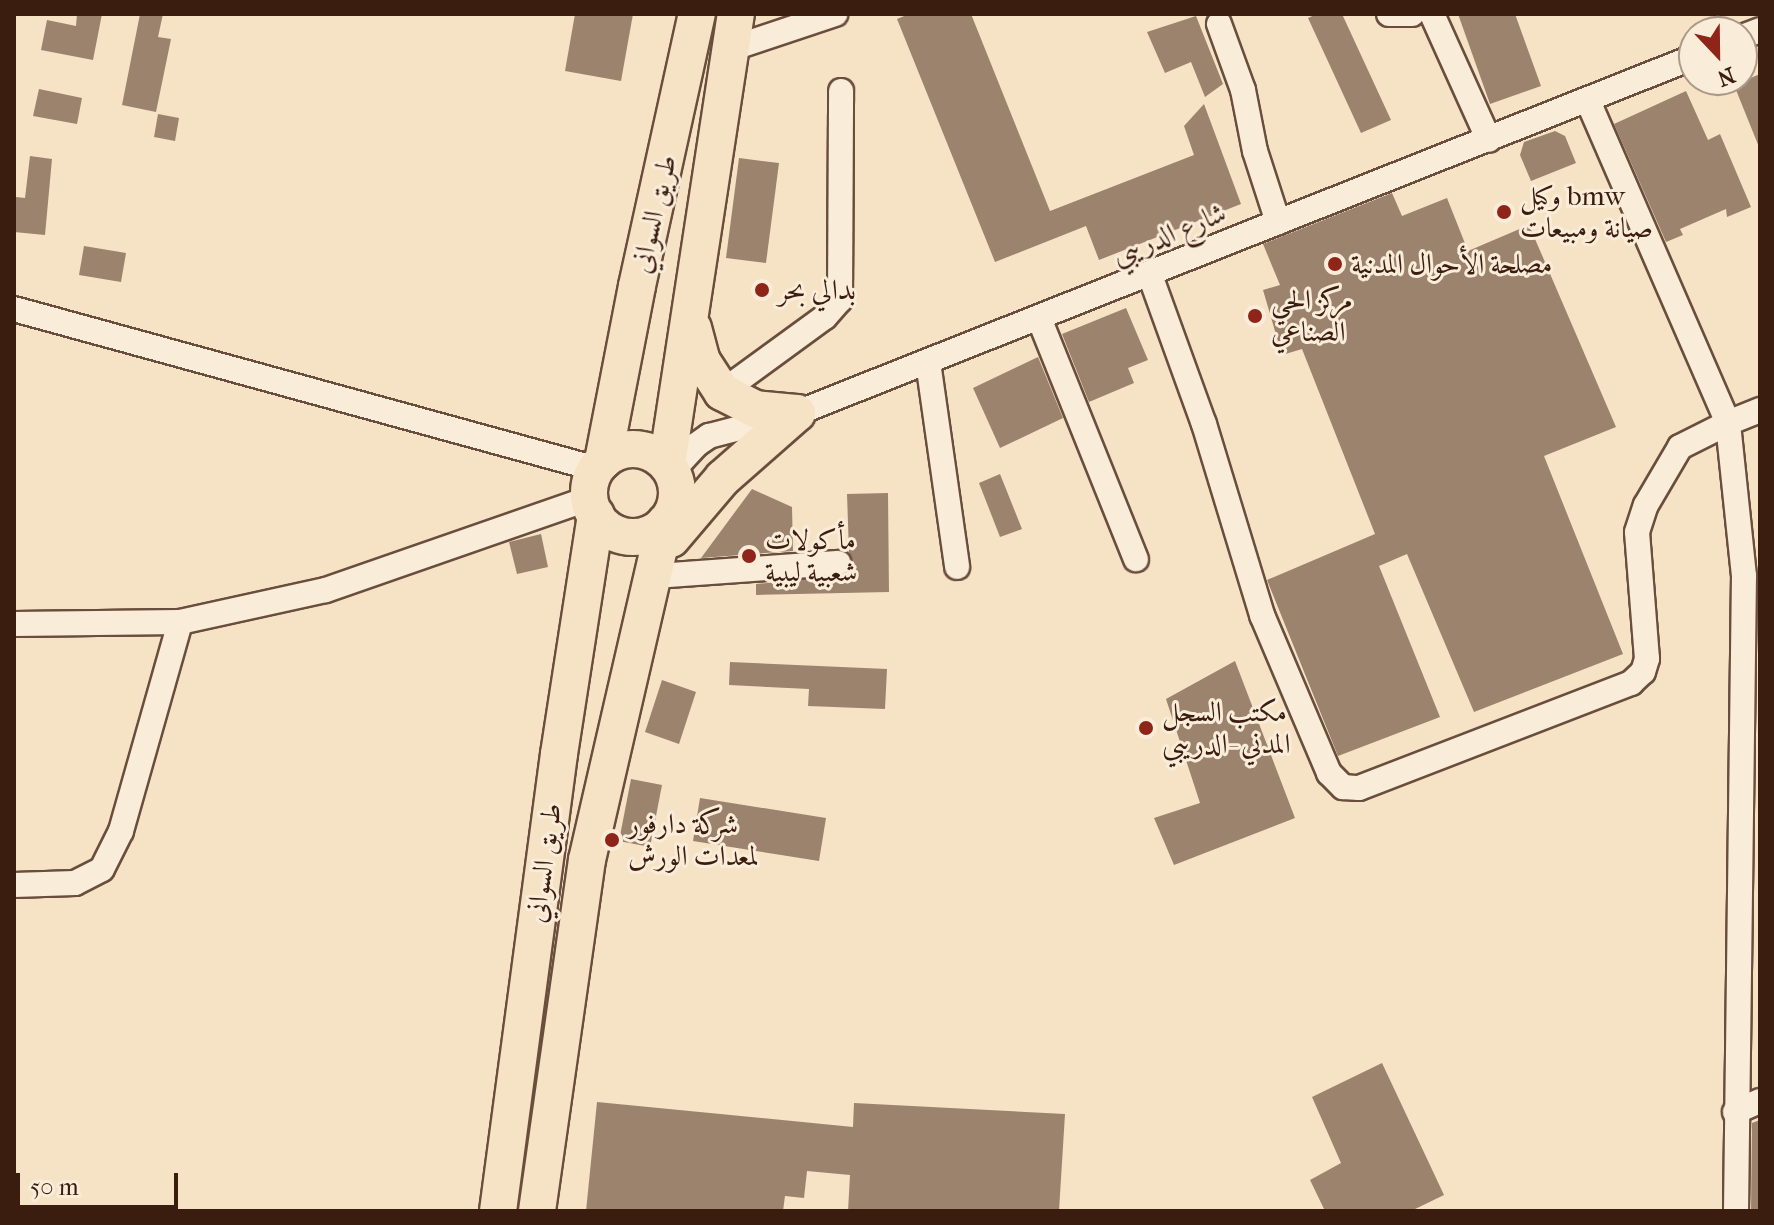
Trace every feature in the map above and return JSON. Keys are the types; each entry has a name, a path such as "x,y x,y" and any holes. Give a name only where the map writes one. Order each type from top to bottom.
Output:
{"highway":[{"name":"طريق السواني","path":"498,1211 596,486 697,14"},
{"name":"طريق السواني","path":"669,468 733,31"},
{"path":"691,323 702,361 722,392 755,409 797,413"},
{"path":"656,568 707,495 797,413"},
{"path":"641,449 669,468 677,498 665,523 648,534 628,536 610,529 596,486 620,451 641,449"},
{"name":"طريق السواني","path":"537,1211 587,860 665,523"}],"street":[{"path":"733,31 835,14"},
{"path":"1389,14 1412,14"},
{"path":"1432,14 1489,140"},
{"path":"1219,24 1243,90 1255,151 1278,222"},
{"name":"شارع الدريبي","path":"669,468 709,436 797,413 1678,64"},
{"path":"722,392 825,317 840,300 841,91"},
{"path":"1588,101 1728,423 1752,573 1750,958 1735,1112 1736,1211"},
{"path":"1150,275 1204,424 1262,615 1329,773 1343,787 1359,788 1631,683 1637,678 1647,659 1637,532 1646,505 1680,447 1760,410"},
{"path":"14,309 596,486"},
{"path":"1039,318 1136,559"},
{"path":"928,362 957,567"},
{"path":"14,624 180,622 326,590 596,486"},
{"path":"656,568 839,563"},
{"path":"14,885 75,883 102,869 121,831 180,622"},
{"path":"1735,1112 1760,1101"}],"building":[{"path":"77,14 102,14 93,60 41,50 47,20 76,26"},
{"path":"140,14 163,14 158,37 171,39 156,112 122,105"},
{"path":"575,14 633,14 621,81 565,71"},
{"path":"909,14 971,14 1050,211 1194,155 1184,126 1204,104 1241,204 1099,260 1086,226 995,262 897,19"},
{"path":"1317,14 1342,14 1391,120 1361,133 1308,18"},
{"path":"1458,14 1515,14 1541,86 1490,104"},
{"path":"1196,16 1223,84 1205,97 1191,62 1165,73 1147,32"},
{"path":"1758,75 1760,147 1738,96 1758,96"},
{"path":"39,89 82,98 77,124 33,116"},
{"path":"1678,95 1688,96 1708,140 1720,134 1751,207 1727,217 1726,209 1680,229 1683,235 1666,242 1614,124"},
{"path":"158,114 179,118 175,141 154,137"},
{"path":"1555,131 1565,136 1576,163 1531,181 1520,155 1524,142"},
{"path":"30,156 52,159 45,235 14,232 16,197 25,198"},
{"path":"739,158 779,163 766,263 726,258"},
{"path":"1392,193 1402,216 1447,198 1468,251 1529,225 1616,427 1544,456 1623,654 1474,712 1407,554 1379,566 1440,717 1338,756 1267,580 1375,534 1302,349 1282,355 1263,290 1280,285 1263,244"},
{"path":"84,246 126,253 121,282 79,275"},
{"path":"1126,308 1148,360 1128,368 1134,383 1089,402 1062,334"},
{"path":"1038,357 1063,418 1000,448 973,388"},
{"path":"1000,474 1022,529 1000,537 979,483"},
{"path":"752,489 792,507 793,551 701,558"},
{"path":"888,493 889,592 756,595 756,584 848,575 854,563 849,552 847,494"},
{"path":"541,534 548,567 517,574 509,542"},
{"path":"1235,661 1295,818 1174,865 1154,818 1200,803 1166,699"},
{"path":"730,662 887,669 885,709 808,706 809,689 729,685"},
{"path":"662,680 696,692 679,744 645,732"},
{"path":"631,779 662,785 650,847 619,841"},
{"path":"700,798 826,818 819,861 693,841"},
{"path":"1382,1063 1444,1195 1411,1211 1325,1211 1310,1180 1341,1163 1312,1097"},
{"path":"597,1102 853,1127 854,1103 1065,1114 1059,1211 848,1211 850,1175 807,1171 804,1198 785,1196 783,1211 586,1211"},
{"path":"1760,1120 1760,1211 1751,1211 1752,1123"}],"place":[{"name":"وكيل bmw صيانة ومبيعات","path":"1504,212"},
{"name":"مصلحة الأحوال المدنية","path":"1335,264"},
{"name":"بدالي بحر","path":"762,290"},
{"name":"مركز الحي الصناعي","path":"1255,316"},
{"name":"مأكولات شعبية ليبية","path":"749,556"},
{"name":"مكتب السجل المدني -الدريبي","path":"1146,728"},
{"name":"شركة دارفور لمعدات الورش","path":"612,840"}]}
